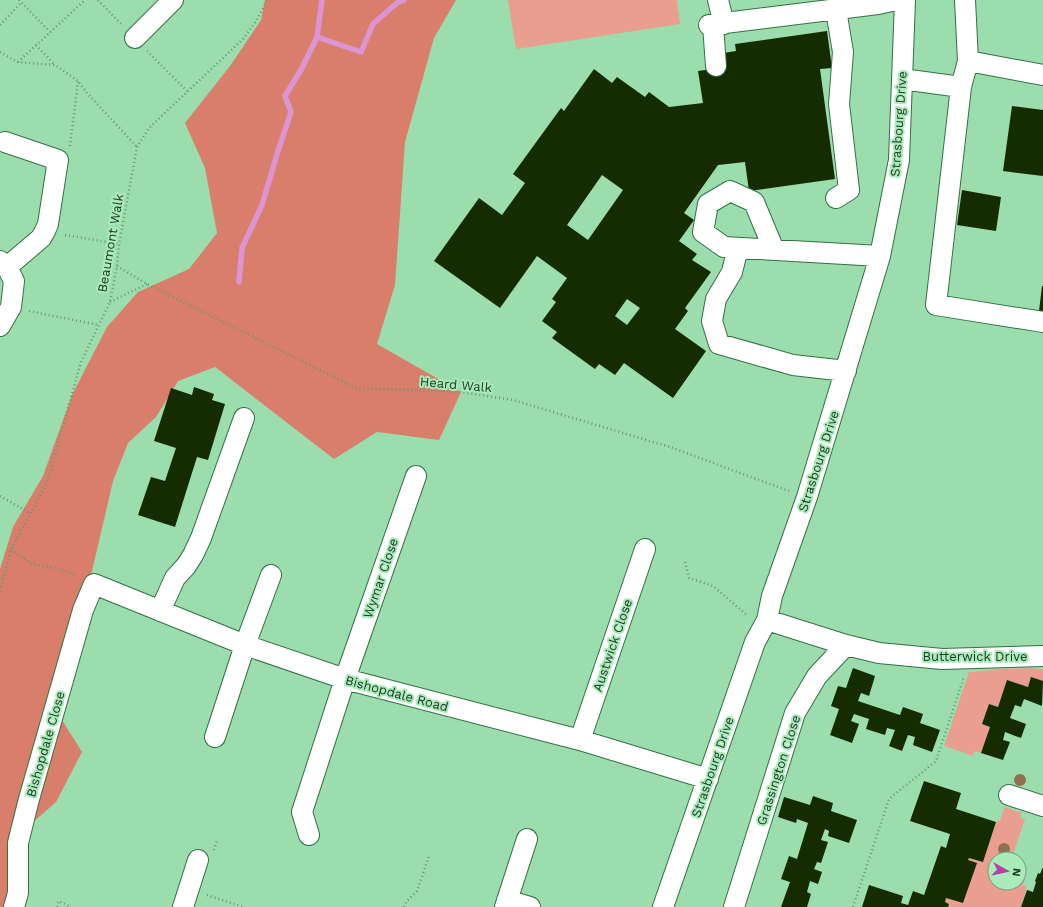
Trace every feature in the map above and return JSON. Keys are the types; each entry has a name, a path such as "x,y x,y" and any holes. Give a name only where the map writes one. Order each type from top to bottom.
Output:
{"street":[{"path":"134,38 173,0"},
{"path":"716,66 715,25 718,0"},
{"path":"715,25 805,7 836,10 896,0"},
{"name":"Strasbourg Drive","path":"663,907 755,642 765,624 772,596 807,497 880,256 899,160 905,0"},
{"path":"965,0 968,60 961,87 936,305 1043,322"},
{"path":"836,10 843,52 839,104 849,190 836,198"},
{"path":"968,60 1043,75"},
{"path":"902,79 961,87"},
{"path":"0,326 11,307 14,281 4,264 41,238 45,231 48,224 58,160 5,142"},
{"path":"774,250 754,202 730,190 708,204 703,232 731,247 774,250 880,256"},
{"path":"731,247 732,272 716,299 712,321 719,344 793,365 846,371"},
{"path":"160,611 175,578 186,566 201,538 244,418"},
{"name":"Wymar Close","path":"309,835 302,812 345,679 416,476"},
{"name":"Austwick Close","path":"580,740 645,549"},
{"path":"215,737 270,575"},
{"name":"Bishopdale Road","path":"94,584 245,645 345,679 580,740 708,779"},
{"name":"Bishopdale Close","path":"14,907 18,893 18,842 21,828 83,610 94,584"},
{"name":"Butterwick Drive","path":"765,624 879,653 942,659 1043,656"},
{"name":"Grassington Close","path":"734,907 795,713 817,676 846,645"},
{"path":"1009,795 1043,806"},
{"path":"527,838 506,904 530,907"},
{"path":"183,907 198,860"}],"path":[{"path":"19,0 50,32"},
{"path":"17,62 85,0"},
{"name":"Beaumont Walk","path":"0,591 11,550 47,484 81,362 110,302 118,266 119,244 137,147 149,128 243,39 257,20 267,0"},
{"path":"0,25 21,3"},
{"path":"36,45 55,65 78,81 137,147"},
{"path":"0,52 17,62 55,65"},
{"path":"58,160 69,153 78,81"},
{"path":"45,231 119,244"},
{"name":"Heard Walk","path":"118,266 147,284 356,388 461,392 513,400 670,447 807,497"},
{"path":"110,302 147,284"},
{"path":"11,307 99,325"},
{"path":"0,496 30,513"},
{"path":"11,550 33,564 61,569 94,584"},
{"path":"685,562 689,578 713,586 765,624"},
{"path":"853,907 889,799 936,762 970,658"},
{"path":"404,907 406,902 417,891 429,856"},
{"path":"206,894 243,907"},
{"path":"57,907 59,901 69,907"}],"shaded area":[{"path":"265,0 456,0 434,38 405,142 395,285 377,344 461,392 439,440 377,432 334,459 215,367 178,381 156,417 128,443 113,481 83,610 62,720 82,752 56,802 23,831 5,907 0,907 0,569 13,527 43,476 72,395 107,327 138,292 189,269 217,233 205,168 185,123 230,66 261,20"},
{"path":"508,0 677,0 680,24 516,49"},
{"path":"1031,668 1043,669 1043,681 1032,678 1028,687 1007,680 998,707 989,704 990,727 981,753 975,751 973,756 944,746 969,672"},
{"path":"1005,807 1022,813 1020,818 1025,819 1014,851 987,851 987,891 1026,891 1021,907 948,907 949,904 945,902 946,898 963,903 976,863 968,860 969,858 983,862 996,822 1000,820"}],"building":[{"path":"827,31 832,68 820,69 835,179 749,191 745,162 718,165 684,213 694,220 679,241 697,254 692,260 711,272 685,308 688,311 675,329 706,351 673,398 624,363 615,375 599,364 595,369 552,338 557,332 542,321 556,302 552,299 567,278 537,256 500,308 434,261 479,198 502,215 525,183 513,174 561,108 564,111 594,69 612,83 617,77 645,97 649,92 669,107 703,103 698,71 726,67 724,53 736,51 735,44","holes":["602,175 623,190 588,240 567,225","627,299 640,308 627,325 615,316"]},
{"path":"1012,106 1043,110 1043,176 1003,171"},
{"path":"962,190 1001,197 996,231 957,225"},
{"path":"1042,286 1043,311 1039,311"},
{"path":"194,387 214,394 212,400 225,404 208,460 197,457 175,527 138,515 151,477 165,481 176,448 154,441 171,388 192,395"},
{"path":"853,668 875,676 869,696 861,693 858,701 900,715 903,707 923,714 920,723 940,730 932,752 913,745 915,737 908,735 902,751 889,746 895,730 887,728 885,735 866,729 869,719 854,714 851,721 859,724 852,743 830,735 839,709 831,706 838,686 846,688"},
{"path":"1031,677 1043,681 1042,706 1024,699 1021,707 1015,705 1010,718 1026,724 1021,738 1005,732 1003,740 1010,742 1003,760 981,753 990,727 982,724 989,704 998,707 1007,680 1028,687"},
{"path":"924,781 961,793 956,809 996,822 983,862 969,858 968,860 977,863 963,903 946,898 945,902 949,904 948,907 862,907 869,885 903,896 901,903 908,905 913,891 924,895 941,846 946,848 950,834 910,821"},
{"path":"813,796 833,803 831,811 857,820 849,843 828,836 829,831 825,829 821,840 828,842 821,863 817,862 814,869 822,872 818,884 810,881 807,892 811,894 807,907 781,907 790,882 781,879 789,856 797,859 808,823 797,819 796,823 778,817 784,797 810,805"},
{"path":"1043,867 1043,907 1021,907 1027,890 1033,892 1038,873 1040,874"}],"waterway":[{"path":"239,282 242,248 262,205 291,112 285,96 302,68 317,37 322,0"},
{"path":"317,37 361,52 373,24 397,3 404,0"}]}
